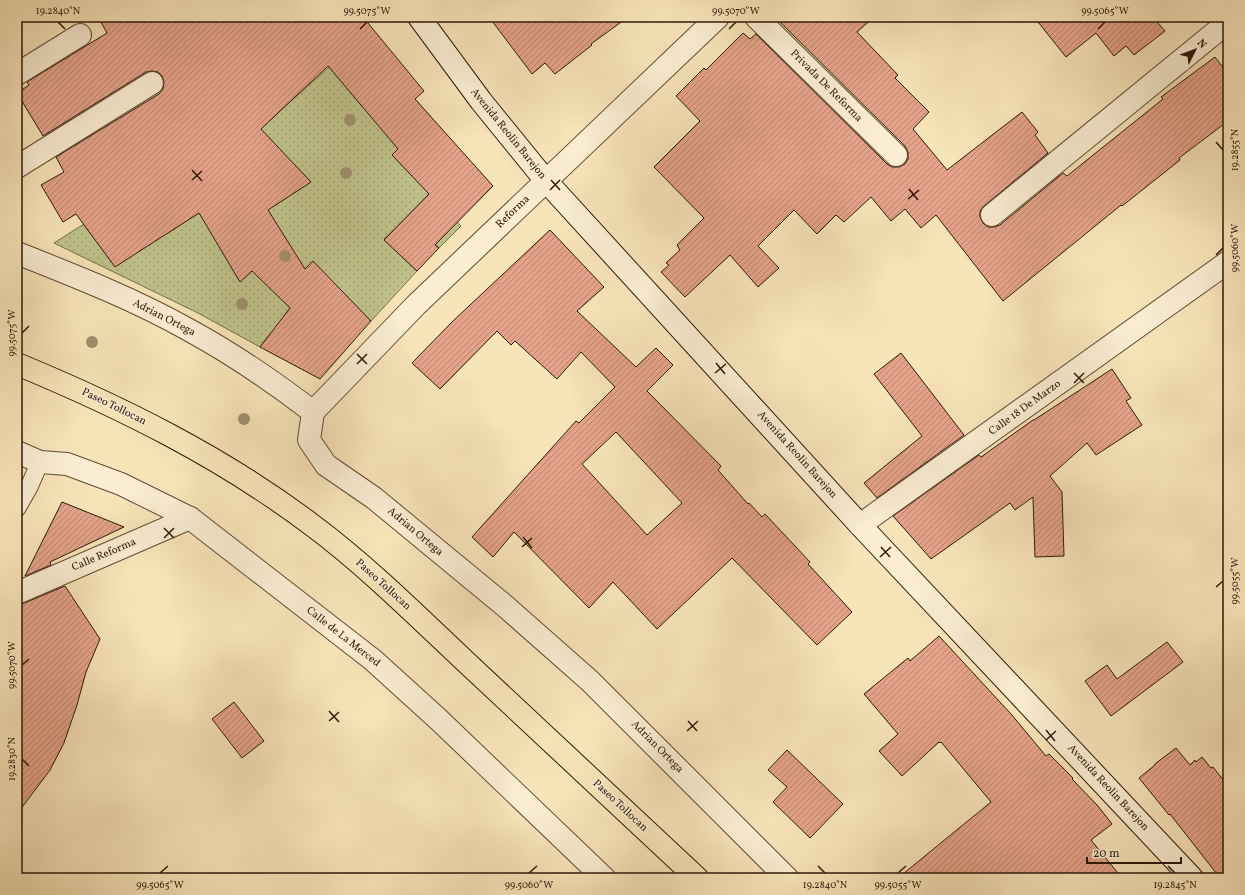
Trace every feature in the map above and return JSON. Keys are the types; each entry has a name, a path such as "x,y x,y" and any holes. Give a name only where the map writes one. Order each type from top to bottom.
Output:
{"highway":[{"name":"Paseo Tollocan","path":"17,364 73,387 136,416 197,449 256,486 312,525 370,572 698,878"}],"street":[{"name":"Avenida Reolin Barejon","path":"419,17 481,101 546,181 860,525 1192,878"},
{"name":"Reforma","path":"313,412 416,305 718,17"},
{"name":"Privada De Reforma","path":"756,17 896,155"},
{"path":"992,215 1228,22"},
{"path":"17,74 80,35"},
{"path":"17,167 152,84"},
{"name":"Adrian Ortega","path":"17,253 103,287 188,329 232,355 313,412 309,440 326,465 374,498 505,606 590,681 788,878"},
{"name":"Calle 18 De Marzo","path":"860,525 1228,262"},
{"name":"Calle de La Merced","path":"17,452 40,462 73,466 121,484 190,518 373,660 438,719 486,767 604,878"},
{"name":"Calle Reforma","path":"17,593 190,518"}],"lane":[{"path":"17,508 29,488 40,462"}],"green space":[{"path":"329,67 381,128 415,99 430,116 392,155 461,226 439,248 407,217 384,239 417,271 371,321 312,262 278,296 325,342 269,335 260,347 198,313 54,243 84,224 115,266 253,179 260,129","holes":["295,165 311,182 272,207 260,190"]}],"building":[{"path":"98,17 363,17 424,91 415,99 493,186 435,245 439,248 417,271 384,240 429,194 392,155 398,149 328,66 261,129 311,182 268,210 305,269 313,261 371,321 320,379 260,347 290,308 252,271 240,282 199,213 115,267 76,214 63,222 41,185 64,172 56,157 159,94 163,89 164,82 162,76 158,72 146,72 43,136 17,93 29,85 27,82 107,33"},
{"path":"489,17 628,17 591,44 592,45 555,74 545,63 532,74"},
{"path":"775,17 874,17 857,32 898,75 895,78 929,112 913,129 947,170 1022,112 1038,132 1035,135 1048,153 984,206 980,211 980,217 983,223 988,227 1000,225 1063,173 1067,176 1163,99 1161,97 1215,57 1228,74 1228,121 1179,158 1180,160 1122,206 1121,205 1003,301 936,215 921,228 905,209 891,221 871,197 844,222 836,215 817,234 794,210 758,246 779,268 758,287 730,255 685,297 661,272 669,265 666,263 680,250 677,245 704,218 654,167 700,121 676,96 704,68 706,70 743,33 750,39 756,34 887,164 892,167 899,167 905,164 908,159 908,152 905,146"},
{"path":"1034,17 1153,17 1165,31 1134,55 1126,46 1114,56 1096,33 1066,57"},
{"path":"550,230 604,287 577,311 636,367 656,348 673,365 647,391 721,466 718,470 748,504 749,503 762,517 765,514 810,562 808,564 852,612 817,645 732,558 657,629 613,582 589,608 514,532 493,557 472,537 576,421 579,423 615,387 581,352 557,379 515,341 511,345 497,331 440,389 412,363 453,321","holes":["616,432 682,503 647,535 582,464"]},
{"path":"901,353 964,435 877,498 864,483 922,436 874,374"},
{"path":"1112,369 1131,398 1126,401 1142,425 1096,455 1087,443 1050,476 1062,492 1064,556 1035,557 1033,497 1015,510 1010,503 931,559 893,516 979,455 981,457 1033,420"},
{"path":"62,502 124,527 50,562 51,565 25,576"},
{"path":"65,586 100,639 86,672 64,743 50,770 17,814 17,605"},
{"path":"939,636 1011,714 1046,756 1049,754 1073,778 1072,779 1098,806 1112,824 1091,840 1122,878 898,878 991,802 941,742 939,742 902,776 879,751 898,734 864,694 908,658 910,661"},
{"path":"1167,642 1183,662 1111,716 1085,681 1107,665 1117,679"},
{"path":"234,702 264,741 242,758 212,719"},
{"path":"1176,748 1190,765 1195,760 1196,762 1202,757 1211,768 1213,767 1228,786 1228,878 1220,878 1170,814 1169,815 1139,778"},
{"path":"787,750 843,804 810,838 773,802 787,787 768,770"}]}
